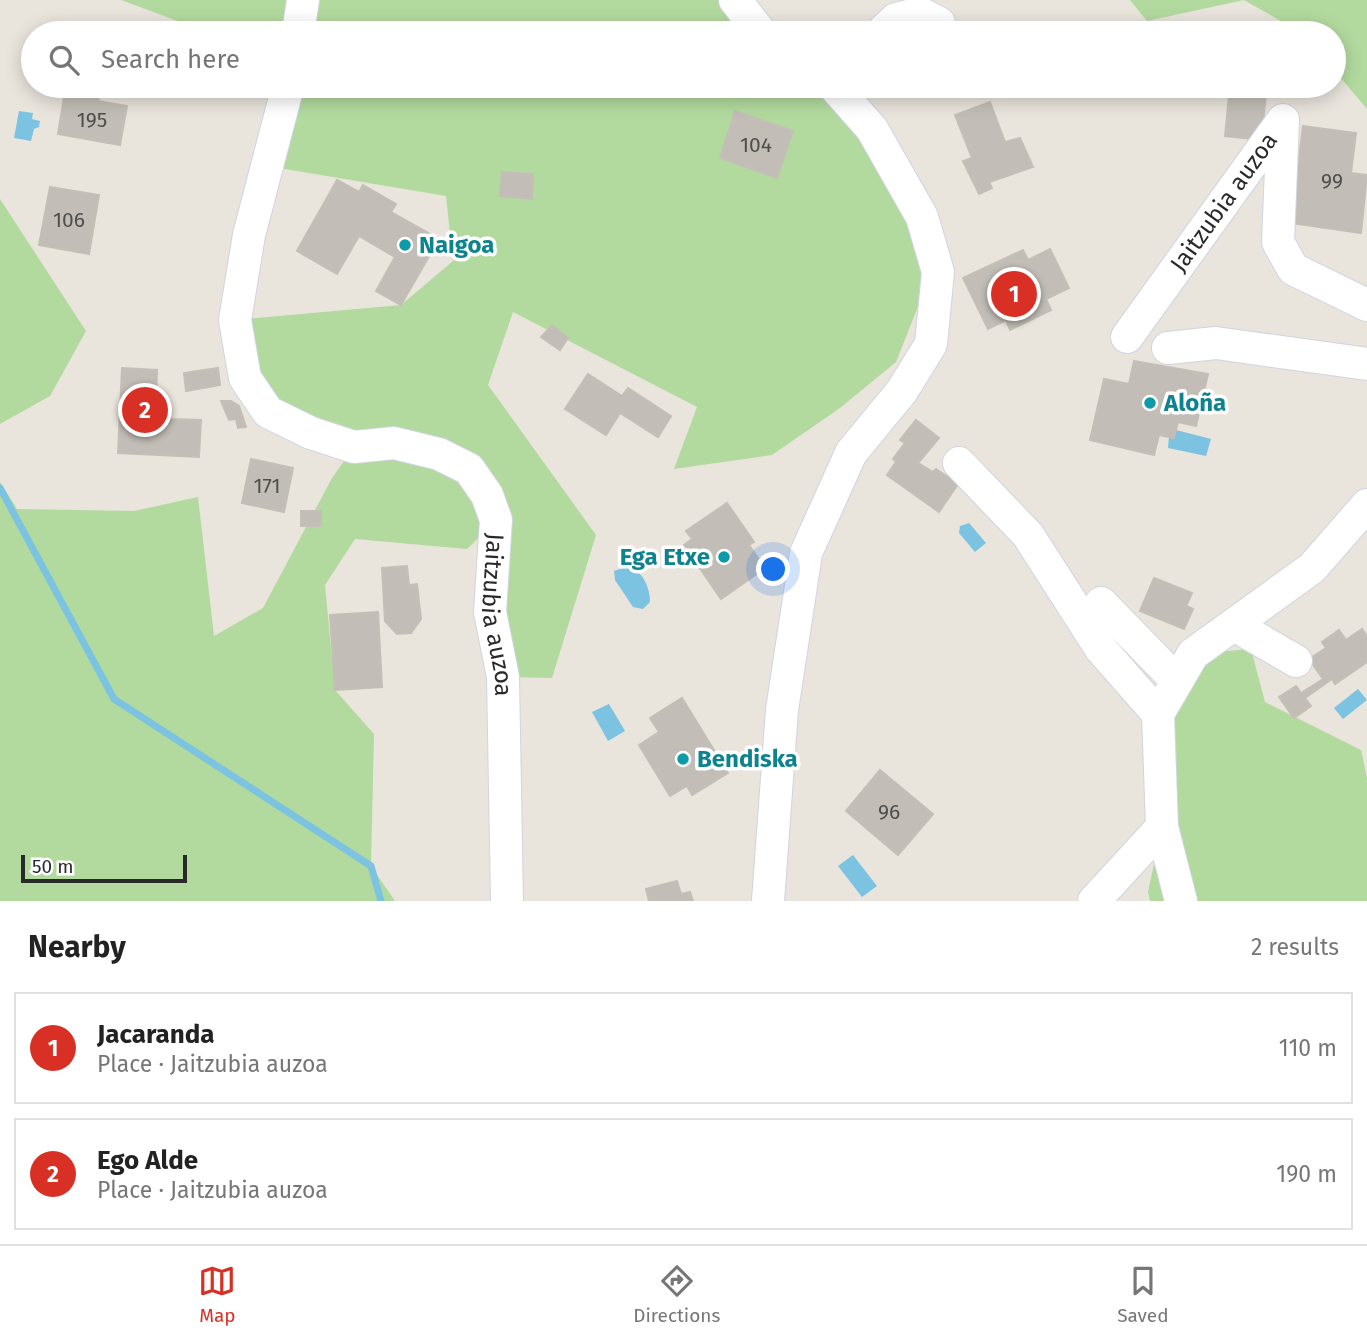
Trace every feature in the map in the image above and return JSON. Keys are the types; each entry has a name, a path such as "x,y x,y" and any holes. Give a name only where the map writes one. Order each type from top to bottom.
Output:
{"street":[{"path":"300,21 303,0"},
{"path":"735,0 752,21"},
{"path":"894,21 920,13 935,21"},
{"name":"Jaitzubia auzoa","path":"285,98 249,235 234,320 245,378 268,412 311,433 354,447 394,443 439,454 468,469 487,495 496,520 490,612 503,677 507,901"},
{"path":"768,901 782,710 806,553 851,453 902,391 930,344 938,272 916,206 872,129 845,98"},
{"name":"Jaitzubia auzoa","path":"1127,337 1283,120 1278,242 1293,269 1367,305"},
{"path":"1168,348 1216,343 1367,364"},
{"path":"959,463 1028,535 1101,649 1158,714"},
{"path":"1181,901 1162,827 1158,714 1193,654 1312,568 1367,505"},
{"path":"1101,603 1177,681"},
{"path":"1234,625 1296,662"},
{"path":"1094,901 1162,827"}],"green space":[{"path":"121,0 731,0 750,21 178,21"},
{"path":"1130,0 1244,0 1147,21"},
{"path":"1244,0 1367,0 1367,109 1346,84 1346,21 1281,21"},
{"path":"285,98 842,98 922,217 923,294 896,362 840,408 772,455 674,469 697,407 513,312 488,385 596,535 552,678 503,677 496,521 467,549 355,539 325,585 335,690 374,734 371,866 395,901 0,901 0,482 17,509 134,511 198,497 214,636 263,608 332,478 354,447 268,412 235,320 401,305 453,261 446,196 267,166"},
{"path":"0,199 86,331 50,396 0,424"},
{"path":"1251,649 1265,702 1361,750 1367,778 1367,901 1150,901 1148,892 1162,827 1168,725 1193,654"}],"water":[{"path":"19,111 33,113 32,119 40,121 39,127 34,129 31,141 14,138"},
{"path":"1176,430 1211,439 1206,456 1168,448 1169,437"},
{"path":"969,523 986,543 975,552 959,533 960,526"},
{"path":"629,566 642,576 649,591 650,602 643,609 633,607 615,580 614,571"},
{"path":"1358,689 1367,700 1343,719 1334,708"},
{"path":"609,704 625,731 608,741 592,712"},
{"path":"853,855 877,886 862,897 838,866"}],"building":[{"path":"64,98 99,98 98,101 127,106 120,145 58,134"},
{"path":"1229,98 1266,98 1261,140 1225,136"},
{"path":"990,102 1005,142 1020,138 1033,167 989,182 992,188 979,194 963,161 972,158 955,115"},
{"path":"735,111 793,131 777,178 720,158"},
{"path":"1303,126 1356,133 1351,173 1367,175 1361,233 1291,223"},
{"path":"502,172 533,174 532,199 500,196"},
{"name":"Naigoa","path":"337,180 359,192 363,185 396,204 391,212 439,239 401,305 376,291 395,257 359,236 337,274 297,251"},
{"path":"50,187 99,195 89,254 39,245"},
{"path":"1050,249 1069,288 1046,299 1051,310 1010,330 1006,320 988,329 963,278 1023,250 1028,260"},
{"path":"552,325 568,338 560,350 541,337"},
{"name":"Aloña","path":"1134,361 1208,374 1196,426 1178,422 1174,438 1159,435 1154,455 1090,440 1104,379 1129,384"},
{"path":"122,368 157,370 156,400 170,401 169,419 201,420 199,457 118,453"},
{"path":"218,368 220,385 186,391 184,373"},
{"path":"588,374 622,396 628,388 671,416 658,437 620,413 606,435 565,409"},
{"path":"221,401 231,401 239,406 246,427 238,428 236,419 229,420"},
{"path":"916,420 939,438 918,463 933,472 936,469 958,484 939,512 887,475 896,462 893,459 905,443 900,440"},
{"path":"251,459 293,468 284,512 242,503"},
{"name":"Ega Etxe","path":"727,503 754,542 749,545 765,568 721,599 684,545 692,539 686,531"},
{"path":"301,511 321,511 321,526 301,526"},
{"path":"407,566 409,585 417,584 421,619 411,633 397,634 385,621 382,568"},
{"path":"1154,578 1192,593 1186,606 1193,609 1184,629 1140,611"},
{"path":"378,612 382,687 335,690 330,615"},
{"path":"1362,629 1367,636 1367,662 1335,684 1332,679 1305,698 1311,706 1294,718 1279,697 1296,686 1301,693 1323,679 1309,659 1326,648 1322,642 1339,630 1346,640"},
{"name":"Bendiska","path":"682,698 728,773 692,795 687,786 670,796 639,745 659,732 650,718"},
{"path":"880,770 933,814 898,855 846,811"},
{"path":"677,881 681,894 690,892 693,901 649,901 646,889"}],"waterway":[{"path":"0,488 114,699 371,866 381,901"}],"place":[{"name":"Naigoa","path":"405,245"},
{"name":"Jacaranda","path":"1014,294"},
{"name":"Aloña","path":"1150,403"},
{"name":"Ego Alde","path":"145,410"},
{"name":"Ega Etxe","path":"724,557"},
{"name":"Bendiska","path":"683,759"}]}
